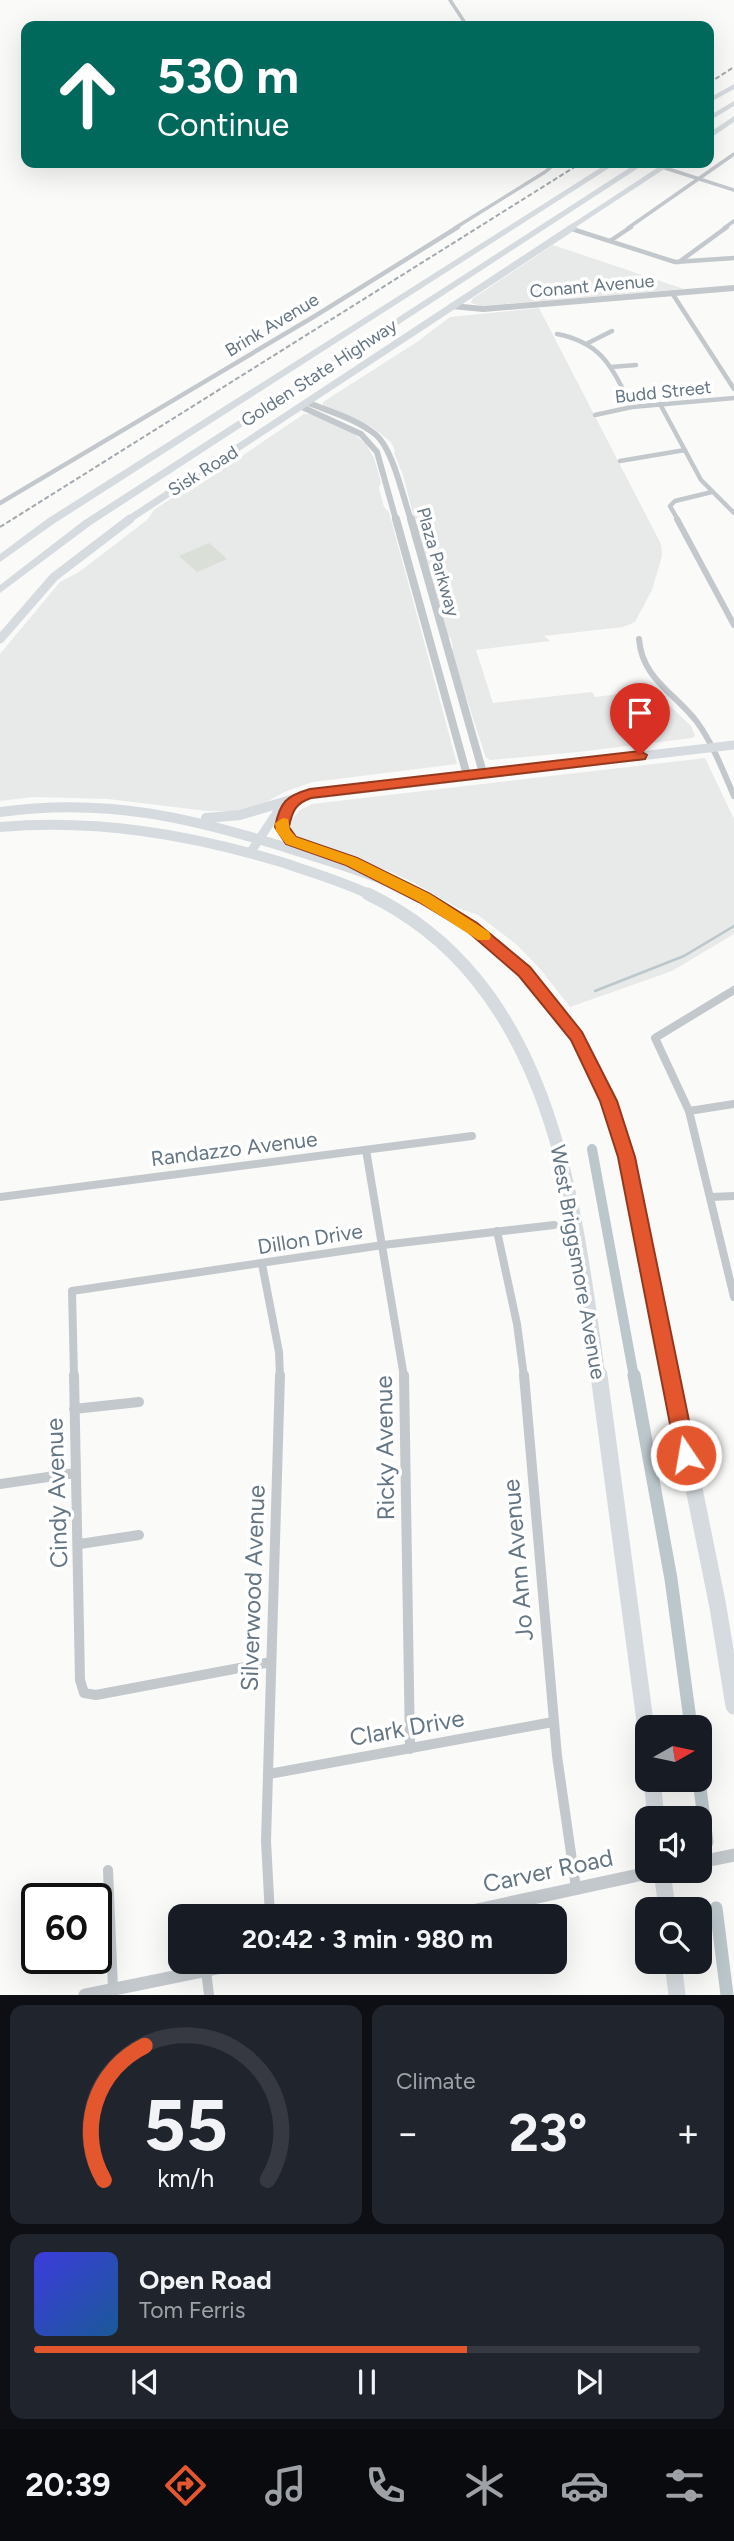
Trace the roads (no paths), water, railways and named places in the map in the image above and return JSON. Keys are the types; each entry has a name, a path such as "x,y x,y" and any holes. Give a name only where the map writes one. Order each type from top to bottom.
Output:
{"highway":[{"path":"714,98 734,86"},
{"path":"714,116 734,103"},
{"name":"Golden State Highway","path":"2,557 51,521 605,168"},
{"name":"Golden State Highway","path":"0,590 87,523 634,168"},
{"path":"0,599 87,523"}],"main road":[{"path":"714,133 734,119"},
{"name":"Sisk Road","path":"0,639 39,593 111,532 660,168"},
{"path":"0,812 80,806 218,818 240,815 323,792 734,745"},
{"path":"250,853 278,811 294,799"},
{"path":"294,799 283,822 283,831 288,838 352,861 388,882"},
{"path":"178,815 388,882 425,898 472,927 524,971 577,1036 609,1101 626,1157 718,1607 734,1706"},
{"name":"West Briggsmore Avenue","path":"0,827 59,822 136,827 191,837 250,853 369,893 404,912 434,934 467,967 497,1007 543,1098 560,1149 582,1259 644,1715"},
{"path":"674,1974 677,1995"}],"street":[{"path":"450,0 464,21"},
{"path":"714,168 734,154"},
{"name":"Brink Avenue","path":"0,503 350,294 550,168"},
{"path":"672,168 734,190"},
{"path":"610,241 714,168"},
{"path":"678,262 734,221"},
{"path":"569,228 678,262 734,258"},
{"name":"Conant Avenue","path":"452,306 482,309 734,288"},
{"path":"672,293 734,389"},
{"path":"588,342 612,331"},
{"path":"557,334 588,342 601,351 632,407"},
{"path":"611,367 636,365"},
{"name":"Budd Street","path":"596,415 632,407 734,398"},
{"path":"660,404 701,480 734,513"},
{"name":"Plaza Parkway","path":"305,405 361,425 377,435 386,447 412,523 483,773"},
{"name":"Plaza Parkway","path":"305,405 361,434 377,452 467,775"},
{"path":"620,461 685,450"},
{"path":"712,492 672,503 671,508 734,625"},
{"path":"639,639 640,654 657,684 692,715 712,747 734,796"},
{"path":"734,990 655,1038 689,1111 734,1297"},
{"path":"689,1111 734,1104"},
{"name":"Randazzo Avenue","path":"0,1196 472,1136"},
{"name":"Ricky Avenue","path":"366,1150 404,1378 410,1749"},
{"path":"711,1197 734,1196"},
{"name":"Dillon Drive","path":"72,1291 383,1245 554,1225"},
{"name":"Jo Ann Avenue","path":"497,1231 522,1355 560,1797 576,1888"},
{"name":"Silverwood Avenue","path":"262,1264 279,1352 281,1395 266,1841 269,1904"},
{"name":"Cindy Avenue","path":"72,1291 75,1473 80,1544 80,1680 84,1693 96,1695 271,1662"},
{"path":"74,1409 139,1402"},
{"path":"0,1484 75,1473"},
{"path":"80,1544 139,1535"},
{"name":"Clark Drive","path":"269,1774 553,1722"},
{"path":"712,1860 734,1855"},
{"path":"108,1870 113,1990"},
{"name":"Carver Road","path":"503,1904 635,1876"},
{"path":"85,1995 191,1974"},
{"path":"206,1974 209,1995"}],"waterway":[{"path":"595,991 684,956 734,926"},
{"path":"592,1149 634,1377"},
{"path":"634,1375 671,1579 689,1715"},
{"path":"701,1792 702,1806"},
{"path":"716,1908 727,1995"}],"railway":[{"path":"714,80 734,67"},
{"path":"0,527 573,168"}]}
